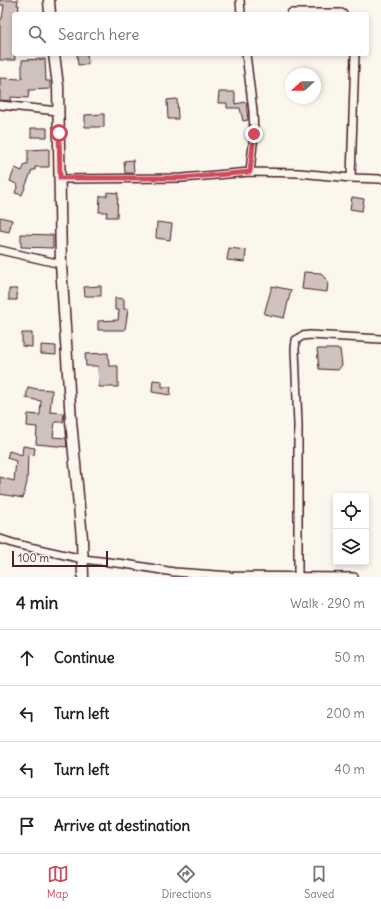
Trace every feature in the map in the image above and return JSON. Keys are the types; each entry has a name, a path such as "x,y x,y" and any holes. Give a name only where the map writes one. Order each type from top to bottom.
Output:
{"street":[{"path":"49,0 50,12"},
{"path":"240,0 241,12"},
{"path":"54,56 58,111 61,264 71,421 82,538 83,577"},
{"path":"246,56 253,111 254,134 250,172"},
{"path":"351,178 355,56"},
{"path":"0,105 58,111"},
{"path":"60,178 182,178 250,172 299,173 381,179"},
{"path":"0,250 61,264"},
{"path":"298,576 298,425 295,349 296,340 302,336 310,335 381,339"},
{"path":"0,539 83,559 174,572 231,576 354,577"}],"building":[{"path":"0,0 18,0 18,12 12,12 12,56 15,56 15,60 0,60 0,19 2,19 4,5 0,5"},
{"path":"77,56 87,56 88,64 78,65"},
{"path":"45,59 46,81 50,81 50,89 29,90 28,98 11,97 11,101 0,100 0,78 22,79 22,60"},
{"path":"219,92 235,92 235,104 246,102 248,120 243,121 240,108 227,108 227,103 218,103"},
{"path":"177,99 178,119 168,119 167,100"},
{"path":"104,114 104,127 85,127 85,115"},
{"path":"31,128 47,128 47,137 31,137"},
{"path":"49,149 49,167 35,167 35,170 32,170 22,195 15,193 18,185 10,181 15,168 22,171 25,164 28,164 28,150"},
{"path":"133,160 134,173 125,173 124,161"},
{"path":"107,192 118,193 117,217 106,217 107,212 99,212 100,196 107,196"},
{"path":"352,197 364,199 362,211 350,209"},
{"path":"0,217 12,220 9,232 0,230"},
{"path":"157,222 172,224 170,240 156,238"},
{"path":"21,234 53,235 53,248 21,247"},
{"path":"229,248 246,250 245,262 227,260"},
{"path":"304,272 321,273 328,282 327,292 302,289"},
{"path":"101,286 101,296 85,296 84,287"},
{"path":"272,286 291,290 284,318 264,314"},
{"path":"9,289 17,289 17,300 9,300"},
{"path":"115,298 124,299 124,309 128,309 125,330 98,330 98,321 118,320 119,310 115,310"},
{"path":"22,333 32,333 32,347 22,346"},
{"path":"41,345 56,346 56,355 41,354"},
{"path":"317,349 340,349 342,365 338,370 319,369"},
{"path":"108,353 109,366 118,366 118,387 99,387 98,366 86,366 85,354"},
{"path":"153,380 162,381 162,387 171,387 170,395 152,392"},
{"path":"28,387 52,390 50,412 64,413 63,422 55,422 53,437 66,438 67,447 36,444 37,427 27,426 28,414 40,415 41,401 26,398"},
{"path":"23,446 35,448 34,455 28,454 27,482 23,498 0,494 0,477 14,481 16,461 7,458 9,451 22,455"}],"route":[{"path":"59,133 60,178 182,178 250,172 254,134"}]}
